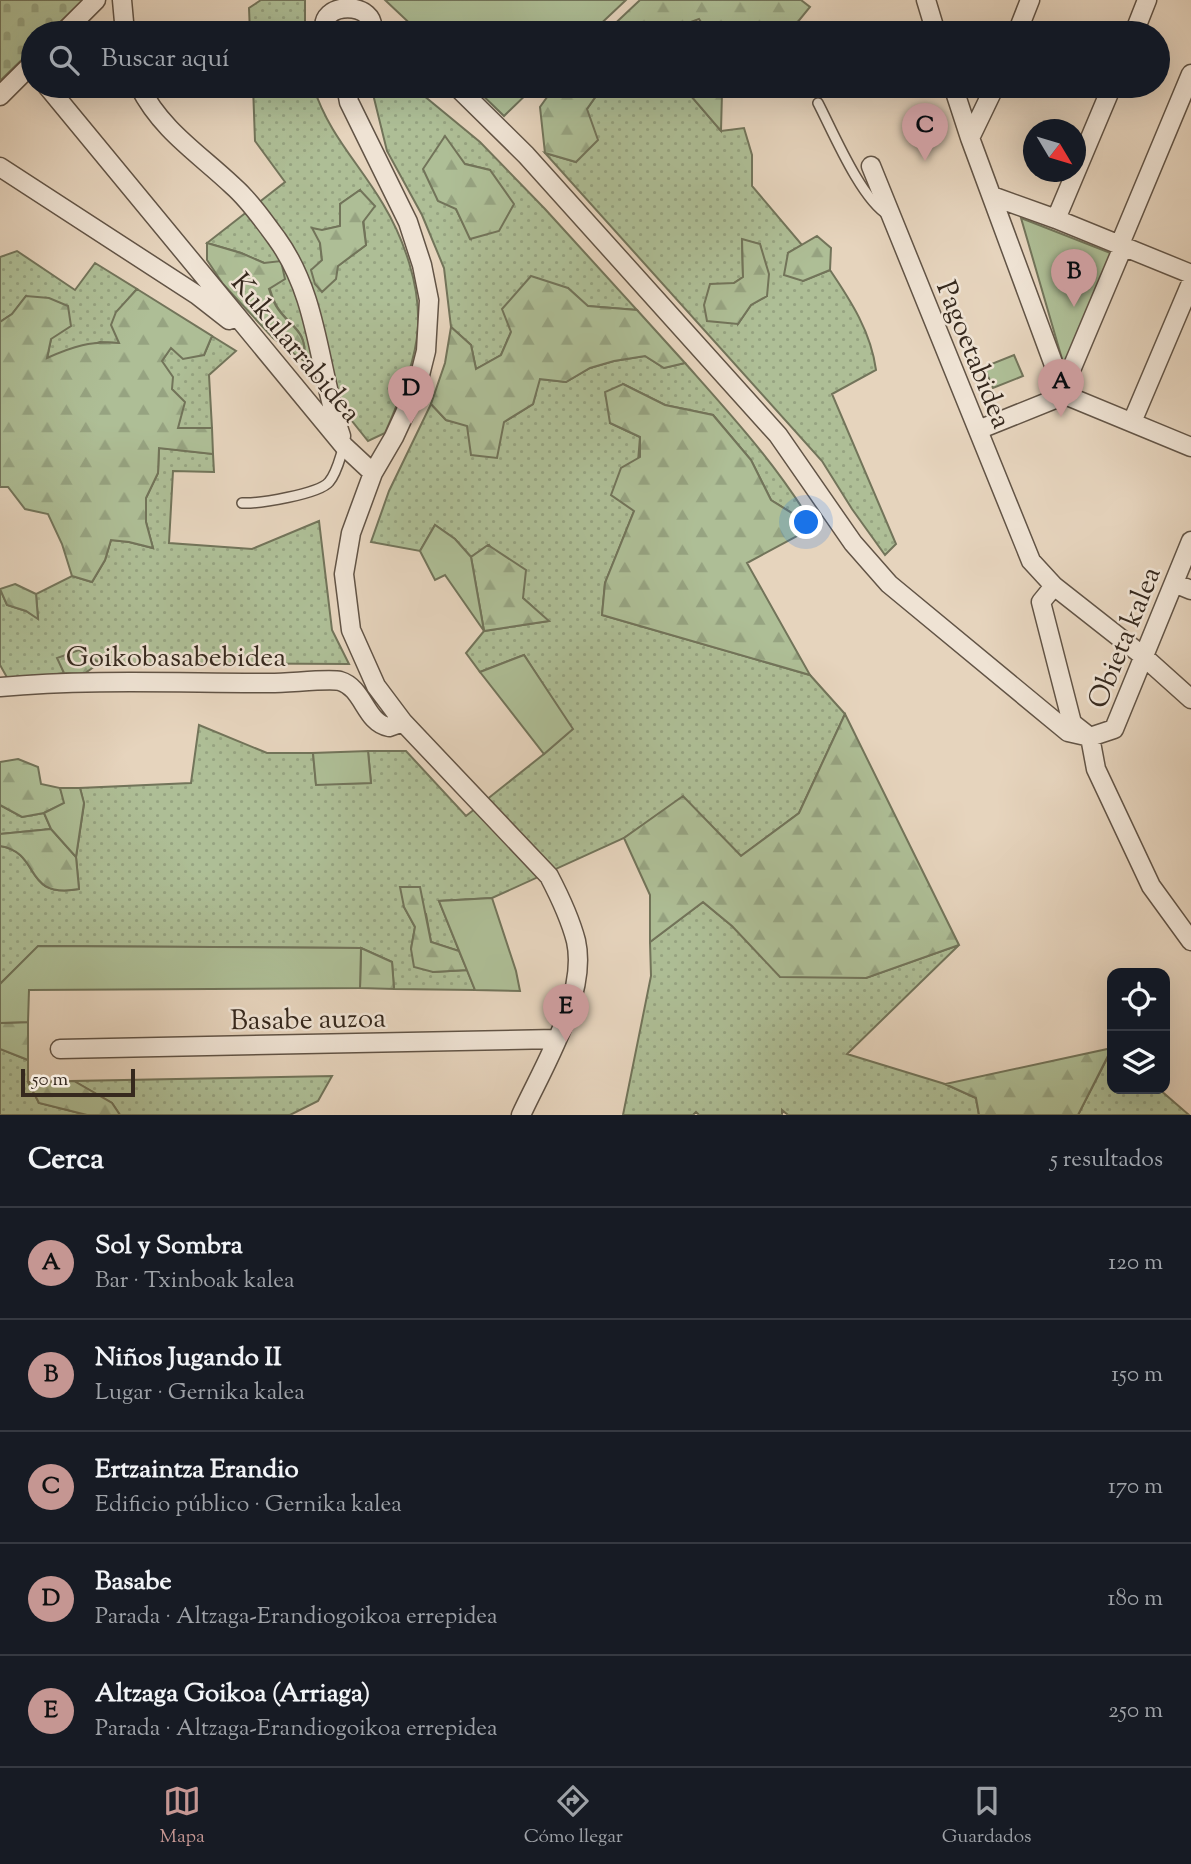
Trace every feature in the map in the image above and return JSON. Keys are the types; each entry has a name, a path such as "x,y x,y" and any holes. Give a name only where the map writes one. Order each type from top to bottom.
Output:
{"street":[{"path":"75,21 96,0"},
{"path":"122,0 124,21"},
{"path":"926,0 932,21"},
{"path":"1022,21 1030,0"},
{"path":"1139,21 1147,0"},
{"path":"325,21 328,12 340,1 356,2 363,6 373,21"},
{"path":"978,430 1065,388 1191,74"},
{"path":"0,96 21,76"},
{"name":"Kukularrabidea","path":"57,98 344,446"},
{"name":"Kukularrabidea","path":"145,98 166,127 235,187 278,240 298,272 307,296 333,413 344,446"},
{"path":"348,98 408,222 422,265 429,300 426,351 417,387 394,438 373,472 351,533 344,573 351,630 376,686 403,722 549,876 564,905 577,944 576,985 569,1012 521,1115"},
{"path":"468,98 588,222 778,435 853,543 889,584 1068,732 1090,737"},
{"path":"957,98 1065,388 1132,422 1191,447"},
{"path":"970,138 990,98"},
{"path":"1056,219 1107,98"},
{"name":"Pagoetabidea","path":"871,166 1031,561 1054,586"},
{"path":"0,167 197,295 257,341"},
{"path":"992,196 1056,219 1120,249 1191,274"},
{"path":"1132,422 1191,283"},
{"path":"344,446 373,472"},
{"name":"Obieta kalea","path":"1090,737 1114,729 1191,541"},
{"path":"1174,583 1191,590"},
{"path":"1191,699 1143,656 1054,586 1041,601 1072,723 1090,737 1096,769 1151,886 1191,941"},
{"name":"Goikobasabebidea","path":"0,687 49,682 286,684 339,681 350,686 379,724 389,727 403,722"},
{"name":"Basabe auzoa","path":"60,1049 556,1039"}],"lane":[{"path":"818,103 865,189 878,209 892,217"},
{"path":"242,503 303,493 325,486 332,479 344,446"}],"green space":[{"path":"0,0 83,0 61,21 21,21 21,61 0,81"},
{"path":"261,0 305,0 305,21 250,21 249,8"},
{"path":"385,0 626,0 604,21 407,21"},
{"path":"640,0 801,0 810,7 799,21 618,21"},
{"path":"253,98 318,98 327,119 383,204 404,247 416,295 417,340 406,381 385,433 368,441 304,361 303,341 276,305 264,263 207,243 285,182 255,141","holes":["360,190 366,245 338,266 322,261 322,230 340,226 340,204"]},
{"path":"374,98 427,98 480,142 637,310 587,306 568,288 511,332 501,355 476,369 471,345 451,327 444,268 422,215 387,151","holes":["465,164 490,170 471,239 456,209"]},
{"path":"485,98 523,98 504,116"},
{"path":"546,98 595,98 587,109 598,140 576,162 545,153 540,107"},
{"path":"595,98 693,98 721,131 744,128 752,155 752,186 802,245 788,253 803,281 830,270 852,305 870,343 876,370 832,394 896,544 885,555 822,461 545,153 576,162 587,109","holes":["742,240 760,244 767,296 751,305 738,324 734,283 743,277"]},
{"path":"693,98 722,98 721,131"},
{"path":"445,136 465,164 490,170 514,204 499,231 470,239 456,209 438,201 423,169"},
{"path":"360,190 375,206 363,222 366,245 338,266 336,279 322,292 315,284 311,270 322,260 320,243 312,228 322,230 340,226 340,204"},
{"path":"1021,218 1118,256 1067,376"},
{"path":"817,236 831,248 830,270 803,281 784,275 788,253"},
{"path":"742,239 760,244 769,274 767,296 751,305 738,324 707,321 704,305 710,284 734,283 743,277"},
{"path":"207,243 264,263 281,261 285,279 269,289 276,306 300,335 304,361 273,338 223,284 207,260"},
{"path":"17,251 75,290 95,263 137,289 117,312 120,343 100,342 47,359 51,339 26,296 12,314 0,322 0,257"},
{"path":"531,276 568,288 588,306 637,310 685,363 664,368 645,356 590,368 566,382 540,379 533,404 504,422 497,458 471,455 467,426 446,420 431,404 445,363 451,327 471,345 476,369 501,355 511,332 502,309"},
{"path":"137,289 212,336 204,355 183,359 171,348 162,361 173,377 172,389 185,402 178,428 212,428 213,454 159,448 158,473 146,498 146,522 153,548 111,540 105,560 92,582 72,576 62,544 48,514 25,509 8,487 0,487 0,322 12,314 26,296 49,298 68,306 71,326 51,339 47,358 82,345 119,343 111,325 116,312"},
{"path":"212,336 236,351 209,375 212,428 178,429 172,389 162,361 171,347 204,355"},
{"path":"1014,355 1023,376 993,388 984,367"},
{"path":"645,356 664,368 685,363 770,462 814,527 771,500 751,460 713,415 665,405 623,384 610,423 640,437 634,511 605,583 602,615 810,675 845,714 799,813 741,856 683,797 624,838 492,898 439,901 459,951 431,942 426,914 404,907 415,927 411,949 433,972 467,970 475,990 394,989 392,962 361,948 39,946 0,984 0,846 13,850 22,857 40,882 48,887 61,890 79,889 76,857 84,804 80,788 191,783 199,725 267,753 313,753 316,784 371,783 368,751 406,751 466,816 572,729 524,655 480,672 466,653 484,631 548,621 523,598 489,545 471,557 455,539 435,525 420,551 371,542 389,491 431,404 446,420 467,425 504,422 533,404 539,379 566,382 590,368"},
{"path":"623,384 665,405 713,415 751,460 771,500 814,527 747,563 810,675 602,615 605,583 634,511 611,495 621,468 640,457 640,437 610,423 605,392"},
{"path":"159,448 213,454 214,472 173,471 169,543 252,549 319,521 332,630 349,664 99,663 92,657 58,658 64,673 9,681 0,665 0,589 7,605 38,618 36,594 72,576 92,582 105,560 111,540 153,548 146,522 146,498 158,473"},
{"path":"435,525 455,539 471,557 484,631 445,575 435,580 420,551"},
{"path":"488,545 526,570 523,598 549,621 484,631 471,557"},
{"path":"15,584 36,594 38,619 26,611 7,605 0,589"},
{"path":"79,650 99,663 84,674 64,673 57,658"},
{"path":"524,655 573,729 544,754 480,672"},
{"path":"845,714 959,945 866,978 780,977 732,926 703,902 650,942 650,895 624,838 683,796 741,856 799,813"},
{"path":"368,751 371,783 316,785 313,753"},
{"path":"18,759 38,767 41,784 60,788 65,803 44,813 22,817 0,805 0,762"},
{"path":"60,788 80,788 84,803 76,857 51,829 44,813 64,803"},
{"path":"0,805 22,817 44,813 51,829 0,834"},
{"path":"51,829 76,857 79,889 61,890 48,887 40,882 22,857 13,850 0,846 0,834"},
{"path":"400,887 420,887 431,942 459,951 467,970 433,972 414,967 411,949 415,927 404,907"},
{"path":"492,898 520,991 475,990 439,901"},
{"path":"703,902 732,926 866,978 959,945 847,1054 945,1084 976,1098 979,1115 788,1115 782,1110 782,1115 699,1115 696,1112 693,1115 623,1115 651,976 650,942"},
{"path":"38,946 361,948 360,988 29,990 28,1022 0,1023 0,984"},
{"path":"361,948 392,962 394,989 360,988"},
{"path":"28,1022 28,1060 0,1049 0,1023"},
{"path":"0,1049 28,1060 28,1082 39,1103 87,1115 0,1115"},
{"path":"1107,1049 1107,1058 1078,1115 979,1115 976,1098 945,1084"},
{"path":"1107,1059 1107,1094 1165,1094 1189,1115 1078,1115"},
{"path":"332,1076 318,1101 290,1115 120,1115 112,1103 74,1081"},
{"path":"74,1081 112,1103 120,1115 87,1115 39,1103 28,1082"}],"place":[{"name":"Ertzaintza Erandio","path":"925,161"},
{"name":"Niños Jugando II","path":"1074,307"},
{"name":"Sol y Sombra","path":"1061,417"},
{"name":"Basabe","path":"411,424"},
{"name":"Altzaga Goikoa (Arriaga)","path":"566,1042"}]}
